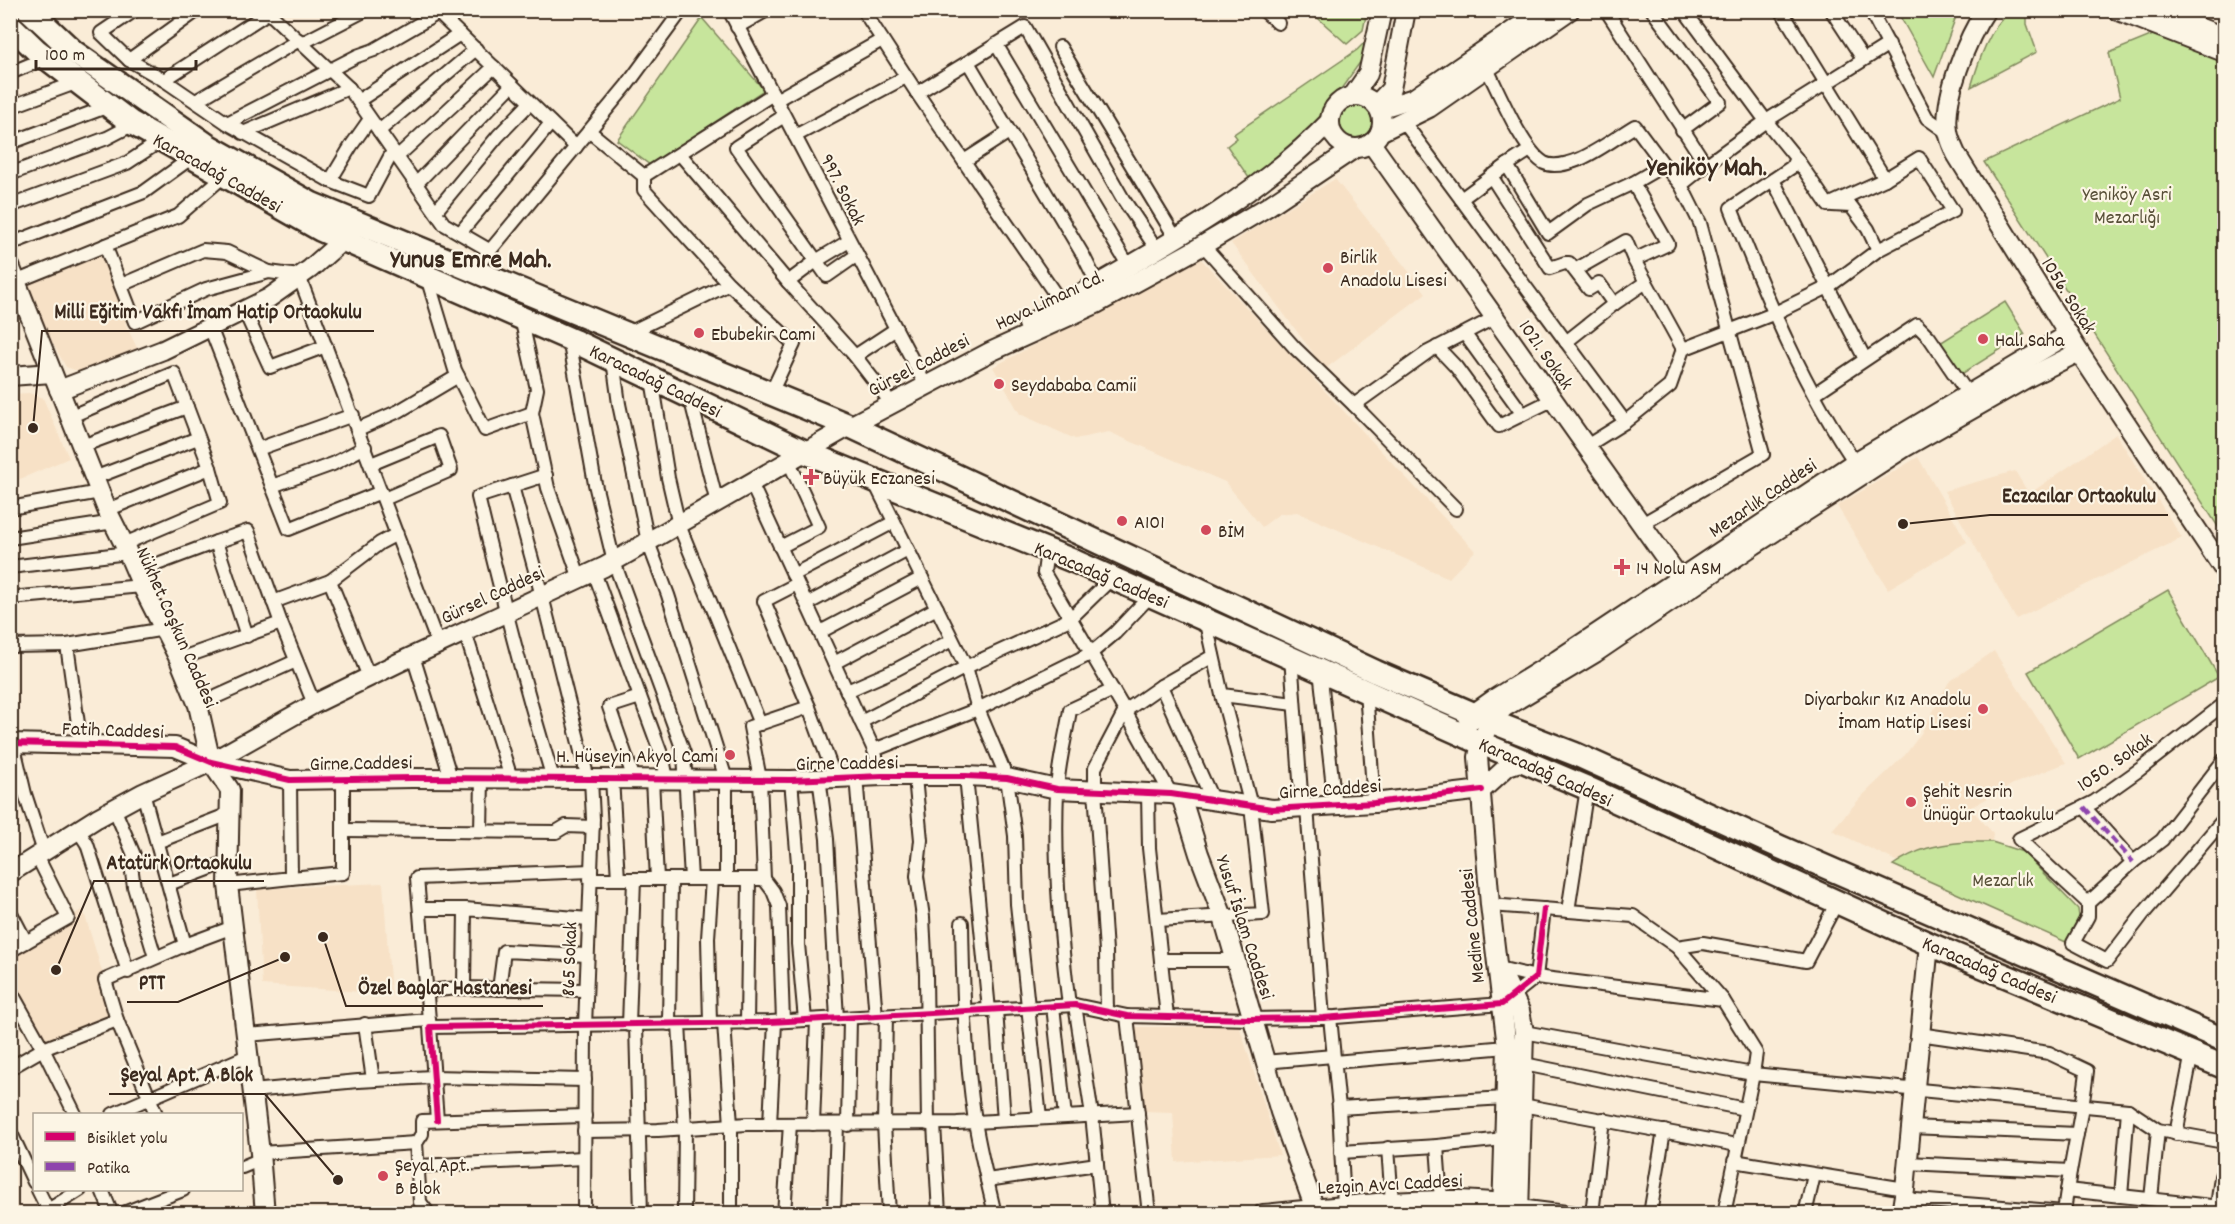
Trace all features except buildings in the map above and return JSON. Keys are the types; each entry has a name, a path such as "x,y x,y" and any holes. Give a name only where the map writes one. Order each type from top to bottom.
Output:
{"highway":[{"name":"Karacadağ Caddesi","path":"30,10 74,52 207,145 312,204 850,426 1260,618 1477,728 1522,761 1587,788 1929,944 2224,1067"},
{"name":"Karacadağ Caddesi","path":"14,32 134,124 321,230 569,339 690,397 797,457 874,480 1047,550 1366,690 1639,782 1812,861 2224,1040"}],"street":[{"path":"135,10 101,33 129,60 196,100 243,133 330,181 369,196 395,154 494,67"},
{"path":"129,60 198,10"},
{"path":"196,100 301,41 366,10"},
{"path":"474,270 627,85 682,10"},
{"name":"997. Sokak","path":"729,10 926,386"},
{"path":"737,27 767,10"},
{"path":"863,10 906,77 1062,304"},
{"path":"1263,10 1278,22"},
{"path":"1352,96 1368,74 1382,10"},
{"path":"1377,107 1391,88 1406,10"},
{"path":"1377,107 1414,98 1543,10"},
{"name":"Hava Limanı Cd.","path":"990,352 1096,304 1203,245 1369,141 1429,108 1570,10"},
{"path":"1606,10 1706,165"},
{"path":"1652,10 1720,102 1682,130"},
{"path":"1684,10 1796,158 1828,205"},
{"path":"1781,10 1885,179"},
{"path":"1831,10 1863,59"},
{"path":"1870,10 1927,118 1948,133"},
{"path":"2116,10 2224,52"},
{"path":"2154,10 2224,37"},
{"path":"164,80 269,11 349,88 444,224 489,250"},
{"path":"227,123 374,50 437,12 576,147"},
{"name":"1056. Sokak","path":"1980,15 1966,45 1950,97 1948,133 1956,154 2079,352 2224,570"},
{"path":"917,93 1025,27 1124,200 1156,248"},
{"path":"358,101 460,33"},
{"path":"644,176 774,97 882,40"},
{"path":"996,44 1128,265"},
{"path":"1681,185 1766,121 1889,44"},
{"path":"1060,47 1175,237"},
{"path":"378,131 476,49"},
{"path":"10,73 46,58"},
{"path":"968,62 1083,255 1097,283"},
{"path":"1487,69 1530,150 1545,163 1556,165 1580,159 1635,126 1681,185 1700,223 1763,454 1642,524"},
{"path":"795,136 906,77"},
{"path":"10,107 78,82"},
{"path":"416,184 512,85"},
{"path":"243,133 349,88"},
{"path":"1352,96 1369,100 1377,107 1382,117 1369,141 1340,143 1334,137 1330,121 1332,112 1343,99 1352,96"},
{"path":"436,211 498,136 530,103"},
{"path":"10,143 109,106"},
{"path":"784,116 736,147 827,276 856,255"},
{"path":"330,181 370,118"},
{"name":"Hava Limanı Cd.","path":"990,352 1012,333 1248,193 1309,143 1330,121"},
{"path":"1403,121 1624,422"},
{"path":"460,233 551,123"},
{"path":"10,174 107,138 134,124"},
{"path":"589,131 644,176"},
{"path":"964,161 1009,132"},
{"path":"10,206 127,163 162,140"},
{"name":"1021. Sokak","path":"1369,141 1684,584"},
{"path":"1461,199 1530,150"},
{"path":"680,154 788,282 855,356 892,404"},
{"path":"10,244 144,192 191,158"},
{"path":"1796,158 1792,167 1731,208 1773,314 1814,394 1859,468"},
{"path":"1683,350 1773,314 1828,287 1878,250 1953,211 1919,158 1885,179 1828,205"},
{"path":"1507,165 1548,233 1588,204 1633,183 1664,165"},
{"path":"13,277 105,245 178,216 224,176"},
{"path":"644,176 644,190 729,284 794,344 771,393"},
{"path":"1491,176 1550,268 1564,262 1569,263 1589,289 1599,283 1614,304"},
{"path":"1773,180 1865,359"},
{"path":"1633,183 1668,244 1634,260"},
{"path":"1828,205 1851,206 1878,250"},
{"path":"10,376 55,381 163,350 269,298 343,240"},
{"path":"788,282 816,261 849,241"},
{"path":"1575,270 1626,241 1683,350 1670,386 1624,422 1585,447"},
{"path":"105,245 135,322 206,289 269,272"},
{"path":"1203,245 1295,348 1456,509"},
{"path":"121,285 203,250 227,252 269,272 299,276"},
{"path":"299,276 438,644"},
{"path":"427,276 458,376 485,430 532,413"},
{"name":"Nükhet Coşkun Caddesi","path":"13,277 110,516 179,659 198,705 211,762 230,790 228,885 252,1091 248,1117 260,1157 260,1212"},
{"path":"1566,342 1646,282"},
{"path":"627,334 729,284"},
{"path":"244,310 270,367 326,346"},
{"path":"522,318 537,389 532,413 546,475 640,697 663,759 651,779"},
{"path":"1354,405 1437,347 1494,318"},
{"path":"1814,394 1917,325 1929,337 1968,394"},
{"path":"210,327 289,529 451,471 439,436 371,464"},
{"path":"855,356 896,329"},
{"path":"1464,333 1522,413"},
{"name":"Mezarlık Caddesi","path":"1477,728 1505,708 1595,653 1684,584 1968,394 2069,334"},
{"path":"569,339 595,484 614,562 684,753 691,879"},
{"path":"1437,347 1456,367 1499,426 1552,400"},
{"name":"Gürsel Caddesi","path":"11,872 114,808 211,762 314,704 614,562 850,426 990,352"},
{"name":"Mezarlık Caddesi","path":"1859,468 2079,352"},
{"path":"613,360 618,404 648,542 668,595 726,779 726,879"},
{"path":"10,567 126,548 220,503 210,468 174,373 69,417"},
{"path":"358,429 399,411 458,376"},
{"path":"652,379 679,525 760,724"},
{"path":"690,397 717,503"},
{"path":"82,447 187,407"},
{"path":"258,449 352,415"},
{"path":"10,508 97,485 198,438"},
{"path":"272,486 333,464 364,447"},
{"path":"780,547 819,527 797,457"},
{"path":"10,538 110,516 210,468"},
{"path":"546,475 478,498 506,613 553,778"},
{"path":"874,480 966,667 978,709 1007,778 1015,836 1017,904 1040,1118"},
{"path":"751,483 874,750 882,776"},
{"name":"865 Sokak","path":"512,486 589,779 593,827 585,1026 584,1214"},
{"path":"834,1214 842,1124 843,1018 828,850 827,778 809,707 764,601 795,580 894,522"},
{"path":"10,598 139,579 216,542 248,531 280,623 314,704"},
{"path":"273,602 330,581 380,543 397,534"},
{"path":"216,542 247,636"},
{"path":"807,604 908,550"},
{"path":"1047,550 1044,573 1090,654 1176,795"},
{"path":"820,632 922,578"},
{"path":"861,722 966,667 1070,619 1112,578"},
{"path":"330,581 369,677"},
{"path":"874,750 978,709 1090,654 1115,633 1151,595"},
{"path":"834,663 937,608"},
{"path":"1157,920 1263,914 1251,806 1205,619"},
{"path":"179,659 280,623"},
{"path":"10,646 67,645 165,629"},
{"path":"465,632 511,778"},
{"path":"847,691 897,669 952,640"},
{"path":"67,645 81,745"},
{"path":"413,656 451,778"},
{"path":"1107,1012 1106,951 1095,768 1125,711 1161,686 1213,656"},
{"path":"1291,657 1326,1018 1339,1107 1341,1152 1330,1209"},
{"path":"198,705 296,661"},
{"path":"1320,670 1335,806"},
{"path":"1161,686 1213,801"},
{"path":"1102,1214 1092,1115 1072,1005 1059,902 1057,789 1070,710 1113,690"},
{"path":"1366,690 1374,803"},
{"path":"1222,695 1294,704"},
{"path":"640,697 609,707 651,779 657,879"},
{"path":"770,1124 779,1021 779,906 773,891 764,879 760,779 750,727 809,707"},
{"name":"1050. Sokak","path":"2088,903 2019,839 2084,807 2222,711"},
{"name":"Medine Caddesi","path":"1477,728 1490,906 1499,968"},
{"path":"10,951 68,918 40,854 12,743"},
{"name":"Fatih Caddesi","path":"12,743 175,747 211,762"},
{"path":"2224,760 2162,840 2133,862 2088,903 2088,916 2073,943 2107,961 2143,914 2224,819"},
{"path":"1482,790 1508,766 1522,761"},
{"name":"Girne Caddesi","path":"211,762 290,780 612,778 790,780 856,776 966,776 1007,778 1057,789 1176,795 1272,809 1374,803 1482,790"},
{"path":"856,776 881,1017 888,1214"},
{"path":"966,776 1004,1120"},
{"path":"915,777 921,840 917,876 923,917 931,1124 939,1214"},
{"path":"481,831 482,778"},
{"path":"612,778 618,879"},
{"path":"228,885 343,873 343,779"},
{"path":"290,780 291,878"},
{"path":"790,780 798,863 798,944 811,1020 813,1124"},
{"path":"1568,911 1587,788"},
{"path":"143,793 185,945"},
{"path":"1148,793 1149,848 1167,1017"},
{"name":"Yusuf İslam Caddesi","path":"1176,795 1223,917 1264,1062 1330,1209"},
{"path":"2084,807 2133,862"},
{"path":"114,808 134,855 131,865 134,887 155,957"},
{"path":"157,842 229,814"},
{"path":"343,830 556,832 566,826 593,827"},
{"path":"78,830 87,844 128,972"},
{"path":"169,884 230,861"},
{"path":"437,1120 417,878 591,875 618,879 764,879"},
{"path":"634,879 632,1025 639,1130 641,1214"},
{"path":"671,879 674,1024 685,1128 684,1214"},
{"path":"710,1023 708,938 712,879"},
{"path":"747,1023 749,879"},
{"path":"1677,947 1703,944 1806,961 1837,902"},
{"path":"1490,906 1634,916 1677,947 1723,1000 1756,1053 1724,1214"},
{"path":"420,909 465,909 589,919"},
{"path":"464,988 465,909"},
{"path":"246,1035 365,1024 585,1026 747,1023 927,1015 1072,1005 1127,1016 1326,1018 1507,999 1536,977 1544,909"},
{"path":"10,911 26,942"},
{"path":"962,923 964,1012 975,1122 995,1214"},
{"path":"156,1113 117,1020 105,980 128,972 155,957 232,927"},
{"path":"1903,1201 1929,944"},
{"path":"499,989 504,951 588,955"},
{"path":"1161,960 1234,960"},
{"path":"1582,1214 1511,1209 1522,1105 1524,1032 1520,1011 1507,999 1499,968 1536,977 1723,1000"},
{"path":"427,991 464,988 586,990"},
{"path":"10,990 43,1049 75,1113"},
{"name":"Medine Caddesi","path":"1507,999 1504,1139 1511,1209"},
{"path":"1053,1006 1065,1117"},
{"path":"1127,1016 1149,1214"},
{"path":"10,1068 43,1049 117,1020"},
{"path":"724,1023 731,1125 731,1214"},
{"path":"365,1024 373,1080"},
{"path":"1524,1032 1753,1074 2128,1110 2158,1130 2224,1142"},
{"path":"1734,1161 1814,1175 1903,1201 2064,1213 2087,1071 2049,1053 1919,1034"},
{"path":"1264,1062 1507,1047"},
{"path":"2176,1134 2192,1053"},
{"path":"115,1113 247,1056"},
{"path":"1524,1064 1745,1109"},
{"path":"252,1091 434,1077 585,1080"},
{"path":"1339,1107 1505,1098"},
{"path":"1522,1105 1737,1144"},
{"path":"2121,1196 2128,1110"},
{"path":"584,1131 770,1124 931,1124 1138,1113"},
{"path":"429,1214 420,1202 416,1143 422,1134 422,1121 585,1116"},
{"path":"1592,1214 1603,1119"},
{"path":"784,1214 790,1124"},
{"path":"1910,1127 2077,1134"},
{"path":"2151,1199 2158,1130"},
{"path":"10,1131 33,1180"},
{"path":"1650,1214 1664,1131"},
{"path":"1341,1152 1504,1139"},
{"path":"243,1166 260,1157 416,1143"},
{"path":"1437,1146 1441,1200"},
{"path":"1388,1148 1392,1202"},
{"path":"418,1166 584,1158"},
{"path":"987,1180 1097,1164"},
{"path":"1907,1164 2070,1171"},
{"path":"1805,1214 1814,1175"},
{"path":"2067,1190 2151,1199 2219,1210 2224,1177"},
{"path":"38,1191 49,1212 79,1191"},
{"path":"102,1191 112,1214"},
{"path":"121,1214 180,1191"},
{"name":"Lezgin Avcı Caddesi","path":"1263,1214 1392,1202 1441,1200 1511,1209"}],"shaded area":[{"name":"Birlik Anadolu Lisesi","path":"1335,179 1426,293 1325,369 1231,243"},
{"path":"101,253 129,319 125,323 138,350 81,372 66,367 34,310 25,284"},
{"path":"1199,257 1475,551 1449,578 1297,512 1279,514 1262,527 1225,482 1109,432 1075,439 1020,414 993,367"},
{"path":"29,393 43,398 69,458 11,483 11,394"},
{"path":"2116,434 2182,538 2016,619 1944,491 2015,471 2029,494"},
{"path":"1918,457 1967,542 1888,589 1837,506"},
{"path":"1994,651 2066,763 2013,784 1970,808 1993,833 1992,842 1966,842 1911,853 1898,862 1832,830 1863,795 1905,755 1920,735 1949,682"},
{"path":"383,883 391,994 262,985 257,889"},
{"path":"83,909 116,1017 44,1046 11,985 11,954"},
{"path":"1238,1022 1280,1155 1176,1162 1173,1112 1144,1111 1135,1027 1189,1027"}],"green space":[{"path":"2011,10 2027,11 2027,24 2037,52 1971,87 1991,35 2003,17"},
{"path":"1310,11 1367,11 1363,30 1347,44"},
{"path":"1897,11 1958,11 1934,77"},
{"path":"702,18 764,90 650,165 617,140"},
{"name":"Yeniköy Asri Mezarlığı","path":"2153,35 2224,59 2224,536 1984,162 2120,98 2109,53"},
{"path":"1367,40 1361,61 1316,124 1251,181 1227,146 1237,138 1234,134 1357,50"},
{"path":"1355,102 1362,103 1368,108 1373,114 1373,128 1368,134 1362,139 1355,140 1348,139 1342,134 1337,128 1336,121 1337,114 1342,108 1348,103"},
{"name":"Halı Saha","path":"2005,302 2025,334 1960,375 1940,343"},
{"path":"2168,590 2219,677 2079,759 2028,672"},
{"name":"Mezarlık","path":"1966,842 1992,842 2023,852 2078,909 2080,924 2066,942 1893,865 1927,848"}],"marked path":[{"path":"2084,807 2133,862"}],"cycle path":[{"path":"10,743 175,747 211,762 290,780 412,778 791,780 882,776 966,776 1007,778 1057,789 1171,794 1272,809 1374,803 1482,790"},
{"path":"437,1120 430,1027 770,1022 1075,1005 1127,1016 1323,1018 1502,1004 1536,977 1544,909"}],"place":[{"name":"Birlik Anadolu Lisesi","path":"1328,268"},
{"name":"Ebubekir Cami","path":"699,333"},
{"name":"Halı Saha","path":"1983,339"},
{"name":"Seydababa Camii","path":"999,384"},
{"name":"Milli Eğitim Vakfı İmam Hatip Ortaokulu","path":"33,428"},
{"name":"Büyük Eczanesi","path":"811,477"},
{"name":"A101","path":"1122,521"},
{"name":"Eczacılar Ortaokulu","path":"1903,524"},
{"name":"BİM","path":"1206,530"},
{"name":"14 Nolu ASM","path":"1622,567"},
{"name":"Diyarbakır Kız Anadolu İmam Hatip Lisesi","path":"1983,709"},
{"name":"H. Hüseyin Akyol Cami","path":"730,755"},
{"name":"Şehit Nesrin Ünügür Ortaokulu","path":"1911,802"},
{"name":"Özel Baglar Hastanesi","path":"323,937"},
{"name":"PTT","path":"285,957"},
{"name":"Atatürk Ortaokulu","path":"56,970"},
{"name":"Şeyal Apt. B Blok","path":"383,1176"},
{"name":"Şeyal Apt. A Blok","path":"338,1180"}],"district":[{"name":"Yeniköy Mah.","path":"1707,166"},
{"name":"Yunus Emre Mah.","path":"471,258"}]}
